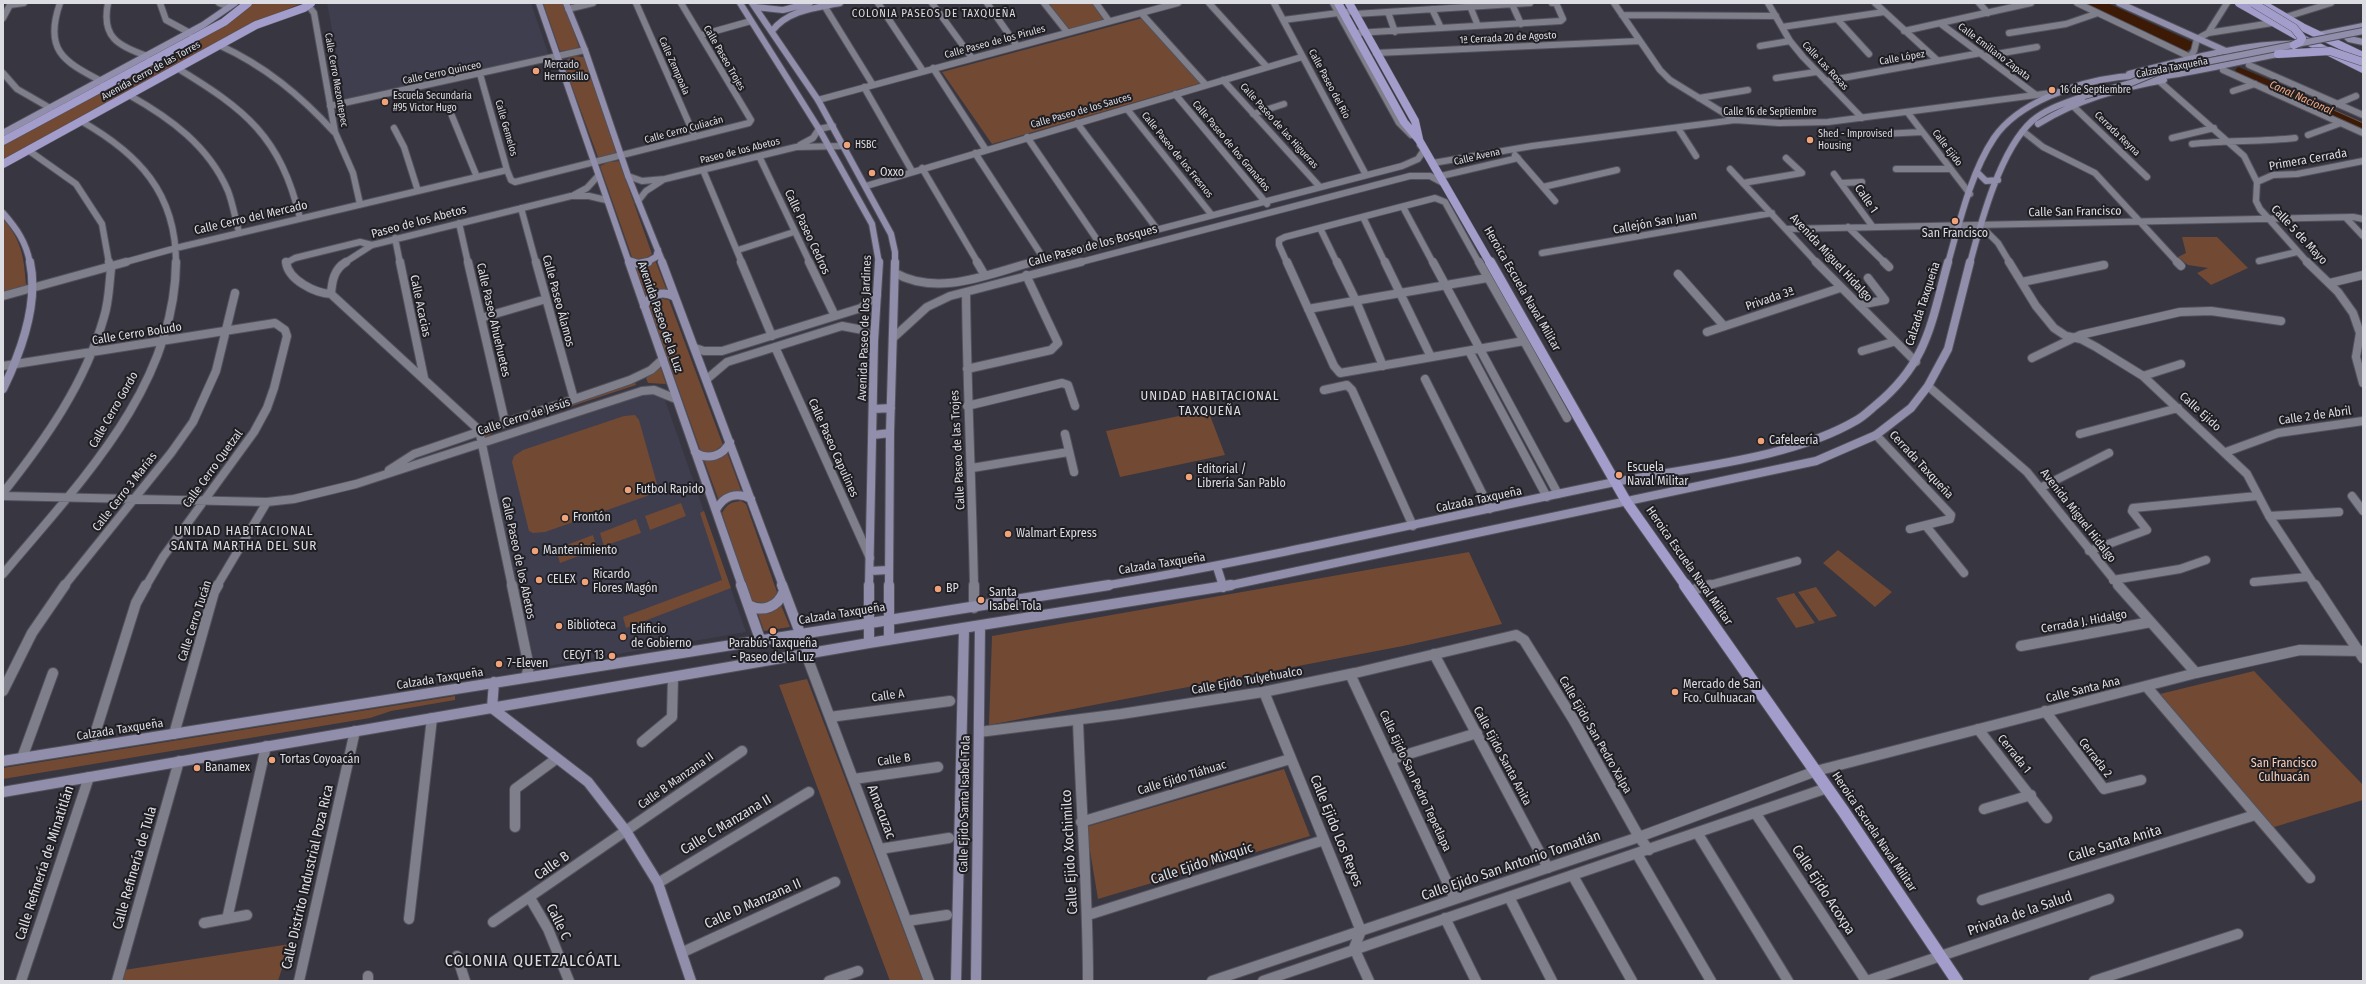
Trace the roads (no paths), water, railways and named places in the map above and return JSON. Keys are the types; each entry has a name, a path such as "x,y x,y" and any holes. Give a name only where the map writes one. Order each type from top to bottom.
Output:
{"main road":[{"name":"Avenida Cerro de las Torres","path":"3,133 190,33 235,3"},
{"name":"Avenida Cerro de las Torres","path":"3,141 224,22 248,3"},
{"name":"Avenida Paseo de la Luz","path":"539,3 606,200 628,259 760,639"},
{"name":"Avenida Paseo de los Jardines","path":"740,3 819,129 872,224 877,238 880,254 874,339 869,643"},
{"path":"754,5 783,10 810,3"},
{"path":"772,31 780,20 840,3"},
{"name":"Heroica Escuela Naval Militar","path":"1338,3 1341,13 1354,33 1404,122 1419,140 1443,180 1626,501 1816,771 1957,981"},
{"name":"Heroica Escuela Naval Militar","path":"1349,3 1415,121 1419,140"},
{"path":"2119,3 2229,52"},
{"path":"2239,3 2272,23 2363,69"},
{"path":"2253,3 2298,30 2302,38 2300,42 2294,45"},
{"path":"2261,3 2286,18 2363,56"},
{"name":"Avenida Cerro de las Torres","path":"3,164 256,25 310,4"},
{"path":"754,5 818,100 892,234 895,252 888,570 890,640"},
{"name":"Avenida Paseo de la Luz","path":"567,6 585,50 623,156 628,176 695,348 800,633"},
{"path":"783,10 782,16 790,16"},
{"path":"2319,35 2363,26"},
{"path":"2344,30 2343,34 2347,37 2363,42"},
{"name":"Calzada Taxqueña","path":"3,792 869,643 1223,587 1816,461 1876,435 1911,408 1928,386 1948,349 1980,224 1994,193 2008,152 2031,122 2046,111 2084,96 2131,83 2160,71 2363,31"},
{"name":"Calzada Taxqueña","path":"2027,129 2072,106 2161,78 2363,37"},
{"name":"Calzada Taxqueña","path":"3,761 760,639 889,619 974,608 1217,567 1558,494 1780,450 1812,440 1858,420 1887,396 1905,378 1916,362 1926,340 1959,225 1978,173 1994,138 2012,118 2032,104 2059,92 2095,81 2120,77 2189,58 2278,43 2306,44 2303,39"},
{"path":"2343,46 2363,42"},
{"path":"2278,43 2292,48 2295,53 2294,55"},
{"path":"2278,54 2324,49 2347,54 2363,62"},
{"name":"Calzada Taxqueña","path":"2120,77 2161,78 2223,70 2324,50"},
{"path":"776,60 789,56"},
{"path":"784,73 798,69"},
{"path":"1978,173 1979,176 1986,181 1992,182 1998,180"},
{"path":"1973,187 1984,185 1994,193"},
{"path":"3,212 20,232 29,259 31,289 30,310 14,364 3,389"},
{"path":"628,259 635,264 646,263 656,257 658,250"},
{"path":"644,306 647,301 656,294 665,293 675,297"},
{"path":"874,409 891,408"},
{"path":"873,435 890,433"},
{"path":"695,452 702,456 716,456 727,448 730,442"},
{"path":"716,510 719,503 731,496 744,495 751,499"},
{"path":"1217,567 1223,587"},
{"path":"870,571 888,570"},
{"path":"748,605 760,609 770,608 778,602 784,591"},
{"name":"Calle Ejido Santa Isabel Tola","path":"976,981 980,626"},
{"name":"Calle Ejido Santa Isabel Tola","path":"956,981 964,629"},
{"path":"494,682 492,708 556,759 588,782 626,831 658,883 683,952 691,981"}],"street":[{"path":"3,18 11,4 24,3"},
{"path":"60,3 54,20 53,32 60,55 69,65 100,81"},
{"path":"108,3 105,14 106,27 111,36 129,49 147,56"},
{"path":"160,3 166,20 190,33"},
{"path":"219,3 229,7"},
{"path":"567,6 593,3"},
{"name":"Calle Zempoala","path":"636,3 695,137"},
{"name":"Calle Paseo Trojes","path":"681,3 701,35 750,122"},
{"path":"878,3 923,71"},
{"path":"932,3 972,58"},
{"path":"987,3 1017,46"},
{"path":"1044,3 1067,32"},
{"path":"1096,3 1109,21"},
{"name":"Calle Paseo de los Pirules","path":"818,100 1109,21 1141,12 1158,5 1178,3"},
{"path":"1209,3 1267,67"},
{"name":"Calle Paseo del Río","path":"1274,3 1366,175"},
{"name":"Heroica Escuela Naval Militar","path":"1334,3 1341,13 1399,123 1424,150"},
{"path":"1283,20 1341,13 1457,3"},
{"path":"1354,12 1388,12 1530,3"},
{"path":"1354,33 1395,32 1561,21 1563,19 1556,4 1552,3"},
{"path":"1614,3 1660,70 1670,80 1735,120"},
{"name":"Calle Las Rosas","path":"1768,3 1790,41 1816,72 1862,118"},
{"path":"1875,3 1937,60"},
{"path":"1979,3 1988,13"},
{"path":"1904,31 2031,3"},
{"path":"2077,3 2189,58 2194,51 2197,39 2208,33 2272,23"},
{"path":"2208,33 2227,3"},
{"path":"2286,18 2331,3"},
{"name":"Calle Cerro Mezontepec","path":"310,4 314,13 335,132 353,173 360,204"},
{"path":"1512,4 1521,24"},
{"path":"1470,6 1478,26"},
{"path":"825,7 873,85"},
{"path":"1432,9 1441,28"},
{"path":"1141,12 1206,85"},
{"path":"1388,12 1395,32"},
{"path":"1782,27 1838,20 1884,12"},
{"path":"2009,33 2066,24 2098,13"},
{"path":"1622,15 1776,16"},
{"path":"1838,20 1869,54"},
{"path":"701,35 751,21"},
{"name":"Calle Emiliano Zapata","path":"1941,24 2036,95"},
{"name":"1ª Cerrada 20 de Agosto","path":"1376,53 1640,41"},
{"path":"1760,46 1790,41"},
{"path":"219,45 245,56 280,78 303,97 335,132"},
{"name":"Calle López","path":"1826,81 1937,60 2037,47"},
{"name":"Calle Cerro Quinceo","path":"330,106 558,58 585,50"},
{"name":"Calle Paseo de los Sauces","path":"866,186 922,168 1302,57"},
{"path":"2249,65 2363,115"},
{"path":"177,68 225,98 273,146 289,177 300,218"},
{"path":"933,68 986,150"},
{"path":"2223,70 2363,133"},
{"path":"3,72 17,89 50,108"},
{"path":"1776,78 1816,72"},
{"name":"Calle Gemelos","path":"480,74 511,180 518,182 594,163"},
{"name":"Calle 5 de Mayo","path":"2161,78 2244,156 2257,182 2256,201 2268,219 2297,252 2330,284 2347,304 2355,318 2360,333 2361,350 2356,357 2357,367 2363,383"},
{"name":"Calle Paseo de las Higueras","path":"1223,80 1319,186"},
{"path":"2233,91 2255,84"},
{"path":"864,87 912,171"},
{"path":"1699,98 1748,90"},
{"name":"Calle 16 de Septiembre","path":"1433,163 1509,149 1735,120 1805,123 1908,113 2059,92"},
{"name":"Calle Paseo de los Granados","path":"1175,94 1272,210"},
{"path":"129,95 158,110 179,125 202,149 217,170 228,191 239,232"},
{"path":"2337,104 2356,96"},
{"path":"1253,114 1284,104"},
{"name":"Cerrada Reyna","path":"2072,106 2147,177"},
{"name":"Calle Paseo de los Fresnos","path":"1127,109 1211,214"},
{"name":"Calle Ejido","path":"1908,113 1970,194"},
{"path":"452,116 477,177"},
{"name":"Calle Cerro Gordo","path":"3,574 69,498 121,427 142,390 162,341 174,299 176,248 169,213 148,173 109,138 81,121"},
{"name":"Calle Cerro Culiacán","path":"594,163 750,122"},
{"path":"1077,123 1157,229"},
{"path":"2308,135 2341,123"},
{"path":"819,129 833,126"},
{"path":"394,128 404,146 418,191"},
{"path":"1678,128 1696,156"},
{"path":"2172,138 2214,128"},
{"name":"Paseo de los Abetos","path":"796,147 813,138 819,129"},
{"path":"2027,129 2044,147 2095,174 2142,222 2181,266"},
{"path":"1863,135 1922,132"},
{"path":"1027,138 1100,244"},
{"path":"2192,144 2227,140 2272,141 2295,138"},
{"name":"Paseo de los Abetos","path":"628,176 642,180 665,179 796,147 810,146 830,150"},
{"path":"830,150 844,146"},
{"path":"1509,149 1555,202"},
{"path":"3,495 26,466 56,422 94,352 109,302 111,265 107,238 96,211 83,193 66,176 48,161 28,150"},
{"name":"Calle Paseo de los Bosques","path":"894,273 916,284 927,286 944,285 1416,161 1422,155 1424,150"},
{"path":"975,153 1044,259"},
{"name":"Calle Paseo Cedros","path":"759,156 835,316"},
{"name":"Calle Avena","path":"1443,180 1518,158"},
{"path":"1743,183 1802,173 1786,158"},
{"name":"Primera Cerrada","path":"2257,182 2273,175 2297,174 2363,161"},
{"path":"922,168 984,274"},
{"name":"Avenida Miguel Hidalgo","path":"1730,169 1840,288 1916,362"},
{"path":"1896,169 1950,169"},
{"name":"Calle Cerro del Mercado","path":"3,296 111,265 239,232 507,170"},
{"path":"702,170 738,250 772,336"},
{"path":"1543,187 1617,170"},
{"name":"Calle 1","path":"1834,174 1873,227"},
{"name":"Paseo de los Abetos","path":"331,294 332,279 341,265 372,245 395,238 571,196 587,188 598,176"},
{"name":"Calle Paseo de los Bosques","path":"893,338 927,307 950,296 1241,218 1410,176 1430,176 1443,180"},
{"name":"Paseo de los Abetos","path":"638,201 646,191 665,179"},
{"path":"1842,184 1862,182"},
{"name":"Paseo de los Abetos","path":"571,196 589,196 606,200"},
{"path":"1524,341 1383,366 1340,372 1334,366 1279,245 1279,240 1285,236 1435,198 1445,202 1487,278 1524,341 1567,418"},
{"path":"1403,207 1478,349 1558,494"},
{"name":"Calle Paseo Álamos","path":"521,208 574,399"},
{"path":"1232,209 1241,218"},
{"name":"Callejón San Juan","path":"1542,253 1772,213"},
{"name":"Calle San Francisco","path":"1786,229 2346,218 2353,216 2363,219"},
{"path":"1363,217 1431,357"},
{"path":"2346,218 2363,236"},
{"name":"Calle Paseo Ahuehuetes","path":"459,223 506,422"},
{"name":"Calle Ejido","path":"1980,224 1998,244 2036,306 2054,328 2066,336 2075,338 2128,366 2143,376 2226,452 2247,474 2268,516 2307,577 2361,654"},
{"path":"1848,227 1889,267"},
{"path":"1320,228 1356,301 1383,366"},
{"path":"738,250 794,232"},
{"name":"Calle Acacias","path":"395,238 424,378"},
{"path":"372,245 360,242 295,258 286,262 287,268 311,291 320,294 331,294 479,430"},
{"path":"2259,261 2297,252"},
{"path":"2022,282 2104,265"},
{"path":"1678,274 1724,326"},
{"path":"966,369 1051,350 1058,343 1026,275"},
{"path":"2330,284 2363,276"},
{"path":"1308,309 1444,284 1487,278"},
{"path":"1859,305 1885,300 1868,278"},
{"path":"944,285 940,289 941,292 950,296"},
{"name":"Privada 3ª","path":"1707,332 1840,288"},
{"name":"Calle Paseo de las Trojes","path":"966,292 966,369 972,468 974,608"},
{"name":"Calle Cerro 3 Marías","path":"3,691 9,674 39,622 135,499 197,415 229,330 235,293"},
{"path":"695,348 704,351 722,351 861,308 878,295"},
{"path":"481,318 546,299"},
{"path":"2032,358 2075,338 2116,326 2194,311 2239,314 2281,321"},
{"path":"706,379 727,362 842,326 848,320 843,314"},
{"name":"Calle Cerro Boludo","path":"3,366 275,323"},
{"name":"Calle Cerro Quetzal","path":"94,737 136,602 163,557 254,432 267,408 287,336 285,330 275,323"},
{"path":"842,326 863,330 874,339"},
{"path":"1862,351 1894,342"},
{"name":"Calle Paseo Capulines","path":"775,348 870,558"},
{"path":"722,351 718,355 718,359 727,362"},
{"path":"1469,351 1547,497"},
{"name":"Calle Cerro de Jesús","path":"380,476 414,454 479,430 630,380 651,370 663,359"},
{"path":"2143,376 2182,364"},
{"path":"1425,379 1490,509"},
{"path":"630,380 640,380 643,384 631,395"},
{"path":"968,406 1062,383 1068,385 1076,406"},
{"path":"1324,390 1346,385 1352,390 1413,526"},
{"name":"Avenida Miguel Hidalgo","path":"1928,386 2002,448 2027,472 2113,580 2196,673"},
{"name":"Calle Cerro de Jesús","path":"3,495 69,498 267,502 327,492 631,395 654,390 676,399"},
{"path":"2080,434 2178,408"},
{"name":"Calle 2 de Abril","path":"2226,452 2278,433 2363,421"},
{"name":"Calle Paseo de los Abetos","path":"479,430 529,668 526,677"},
{"path":"1065,434 1068,452 1074,472"},
{"name":"Cerrada Taxqueña","path":"1876,435 1951,515 1950,519 1910,529"},
{"path":"972,468 1068,452"},
{"path":"2040,488 2109,453"},
{"path":"2089,551 2147,530 2147,528 2132,511 2133,508 2257,496"},
{"path":"2352,496 2363,511"},
{"name":"Calle Cerro Tucán","path":"174,734 214,592 267,502"},
{"path":"2268,516 2339,512"},
{"path":"1926,526 1964,573"},
{"path":"2113,580 2180,570 2206,560"},
{"path":"1689,591 1797,562"},
{"path":"2254,582 2307,577"},
{"name":"Cerrada J. Hidalgo","path":"2021,646 2151,622"},
{"name":"Calle Ejido Tulyehualco","path":"979,732 1078,721 1264,692 1350,674 1516,635"},
{"name":"Calle Ejido San Pedro Xalpa","path":"1516,635 1524,640 1573,719 1639,837 1649,850"},
{"name":"Calle Santa Ana","path":"1816,771 2196,673 2300,650 2361,654"},
{"name":"Amacuzac","path":"806,654 929,981"},
{"name":"Calle Ejido Santa Anita","path":"1434,654 1548,868"},
{"path":"22,758 53,673"},
{"name":"Calle Ejido San Pedro Tepetlapa","path":"1350,674 1392,759 1455,899"},
{"path":"642,742 672,717 673,676"},
{"path":"2146,686 2310,878"},
{"name":"Calle Ejido Los Reyes","path":"1264,692 1361,931"},
{"name":"Calle A","path":"830,717 950,701"},
{"name":"Cerrada 2","path":"2045,711 2104,789 2141,780"},
{"path":"409,919 432,718"},
{"name":"Calle Ejido Xochimilco","path":"1078,721 1081,822 1088,915 1088,981"},
{"name":"Cerrada 1","path":"1978,730 2031,795 2047,818"},
{"name":"Calle Distrito Industrial Poza Rica","path":"299,981 355,731"},
{"path":"1392,759 1477,733"},
{"path":"227,919 266,746"},
{"name":"Calle B Manzana II","path":"626,831 742,751"},
{"path":"516,827 515,789 556,759"},
{"name":"Calle Ejido Tláhuac","path":"1081,822 1290,759"},
{"name":"Calle Refinería de Tula","path":"117,981 179,761"},
{"name":"Calle B","path":"854,779 938,767"},
{"name":"Calle Ejido San Antonio Tomatlán","path":"1212,981 1639,837 1816,771"},
{"name":"Calle Refinería de Minatitlán","path":"21,981 89,777"},
{"path":"1263,981 1354,948 1698,834 1827,788"},
{"name":"Calle C Manzana II","path":"658,883 809,792"},
{"path":"1984,809 2031,795"},
{"name":"Calle Ejido Acoxpa","path":"1756,814 1866,981"},
{"name":"Calle Santa Anita","path":"1982,900 2255,815"},
{"name":"Calle B","path":"493,922 626,831"},
{"path":"1698,834 1788,981"},
{"path":"880,849 950,838"},
{"name":"Calle Ejido Mixquic","path":"1088,915 1324,840"},
{"path":"1637,854 1711,981"},
{"path":"1573,876 1632,981"},
{"name":"Calle D Manzana II","path":"683,952 835,882"},
{"path":"1508,897 1552,981"},
{"name":"Calle C","path":"530,898 548,929 569,981"},
{"name":"Privada de la Salud","path":"1866,981 2109,899"},
{"path":"204,923 247,915"},
{"path":"907,921 947,915"},
{"path":"1445,918 1476,981"},
{"path":"1361,931 1354,948 1368,981"},
{"path":"2094,981 2238,934"},
{"path":"456,956 465,981"},
{"path":"829,981 858,970"}],"water":[{"name":"Canal Nacional","path":"2262,78 2363,123 2363,130 2256,81"}],"waterway":[{"name":"Canal Nacional","path":"2084,3 2182,49 2190,45 2099,3"},
{"name":"Canal Nacional","path":"2239,71 2270,84"}],"place":[{"name":"Mercado Hermosillo","path":"536,71"},
{"name":"16 de Septiembre","path":"2052,90"},
{"name":"Escuela Secundaria #95 Victor Hugo","path":"385,102"},
{"name":"Shed - Improvised Housing","path":"1810,140"},
{"name":"HSBC","path":"847,145"},
{"name":"Oxxo","path":"872,173"},
{"name":"San Francisco","path":"1955,221"},
{"name":"Cafeleería","path":"1761,441"},
{"name":"Escuela Naval Militar","path":"1619,475"},
{"name":"Editorial / Librería San Pablo","path":"1189,477"},
{"name":"Futbol Rapido","path":"628,490"},
{"name":"Frontón","path":"565,518"},
{"name":"Walmart Express","path":"1008,534"},
{"name":"Mantenimiento","path":"535,551"},
{"name":"CELEX","path":"539,580"},
{"name":"Ricardo Flores Magón","path":"585,582"},
{"name":"BP","path":"938,589"},
{"name":"Santa Isabel Tola","path":"981,600"},
{"name":"Biblioteca","path":"559,626"},
{"name":"Parabús Taxqueña - Paseo de la Luz","path":"773,631"},
{"name":"Edificio de Gobierno","path":"623,637"},
{"name":"CECyT 13","path":"612,656"},
{"name":"7-Eleven","path":"499,664"},
{"name":"Mercado de San Fco. Culhuacan","path":"1675,692"},
{"name":"Tortas Coyoacán","path":"272,760"},
{"name":"Banamex","path":"197,768"}],"district":[{"name":"COLONIA PASEOS DE TAXQUEÑA","path":"934,14"},
{"name":"UNIDAD HABITACIONAL TAXQUEÑA","path":"1210,404"},
{"name":"UNIDAD HABITACIONAL SANTA MARTHA DEL SUR","path":"244,538"},
{"name":"COLONIA QUETZALCÓATL","path":"533,962"}],"park label":[{"name":"San Francisco Culhuacán","path":"2284,771"}]}
